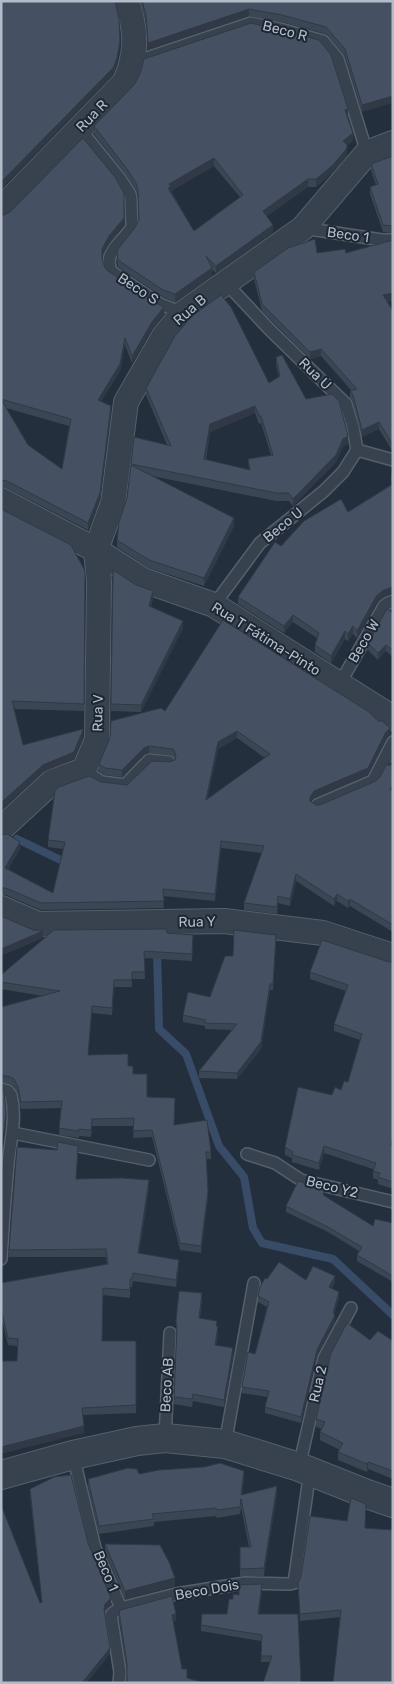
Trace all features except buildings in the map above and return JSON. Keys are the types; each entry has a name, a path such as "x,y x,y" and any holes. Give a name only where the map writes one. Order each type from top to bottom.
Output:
{"street":[{"name":"Rua R","path":"1,209 124,83 132,63 134,38 126,1"},
{"name":"Rua B","path":"96,550 113,503 126,402 164,336 183,313 303,228 367,153 393,143"},
{"name":"Rua T Fátima-Pinto","path":"1,500 96,550 143,580 214,604 393,718"},
{"name":"Rua V","path":"84,770 97,740 99,582 96,550"},
{"path":"1,830 52,782 84,770"},
{"name":"Rua Y","path":"1,908 38,924 224,921 323,933 393,956"},
{"path":"1,1474 73,1455 137,1441 165,1438 225,1444 304,1469 393,1503"}],"lane":[{"name":"Beco R","path":"132,63 250,23 323,41 338,59 367,153"},
{"name":"Beco S","path":"80,129 121,180 131,200 132,227 112,250 109,256 109,267 112,272 160,304 183,313"},
{"name":"Beco 1","path":"303,228 393,240"},
{"name":"Rua U","path":"225,282 270,330 346,404 357,450"},
{"path":"357,450 392,460"},
{"name":"Beco U","path":"214,604 260,544 324,491 343,472 357,450"},
{"name":"Beco W","path":"339,685 384,606 393,601"},
{"path":"318,805 373,781 393,742"},
{"path":"84,770 102,782 125,785 149,760 168,762"},
{"path":"1,1089 8,1091 11,1095 13,1133 5,1190 1,1259"},
{"path":"13,1133 149,1160"},
{"name":"Beco Y2","path":"247,1154 275,1163 301,1180 393,1202"},
{"path":"225,1444 254,1283"},
{"name":"Rua 2","path":"294,1583 304,1469 324,1358 351,1308"},
{"name":"Beco AB","path":"165,1438 170,1333"},
{"name":"Beco 1","path":"73,1455 95,1548 121,1608 114,1612 112,1616 120,1672 119,1683"},
{"name":"Beco Dois","path":"121,1608 176,1594 245,1583 294,1583"}],"waterway":[{"path":"17,839 69,864"},
{"path":"157,950 159,1029 186,1054 219,1146 244,1177 253,1228 262,1243 333,1259 393,1315"}]}
